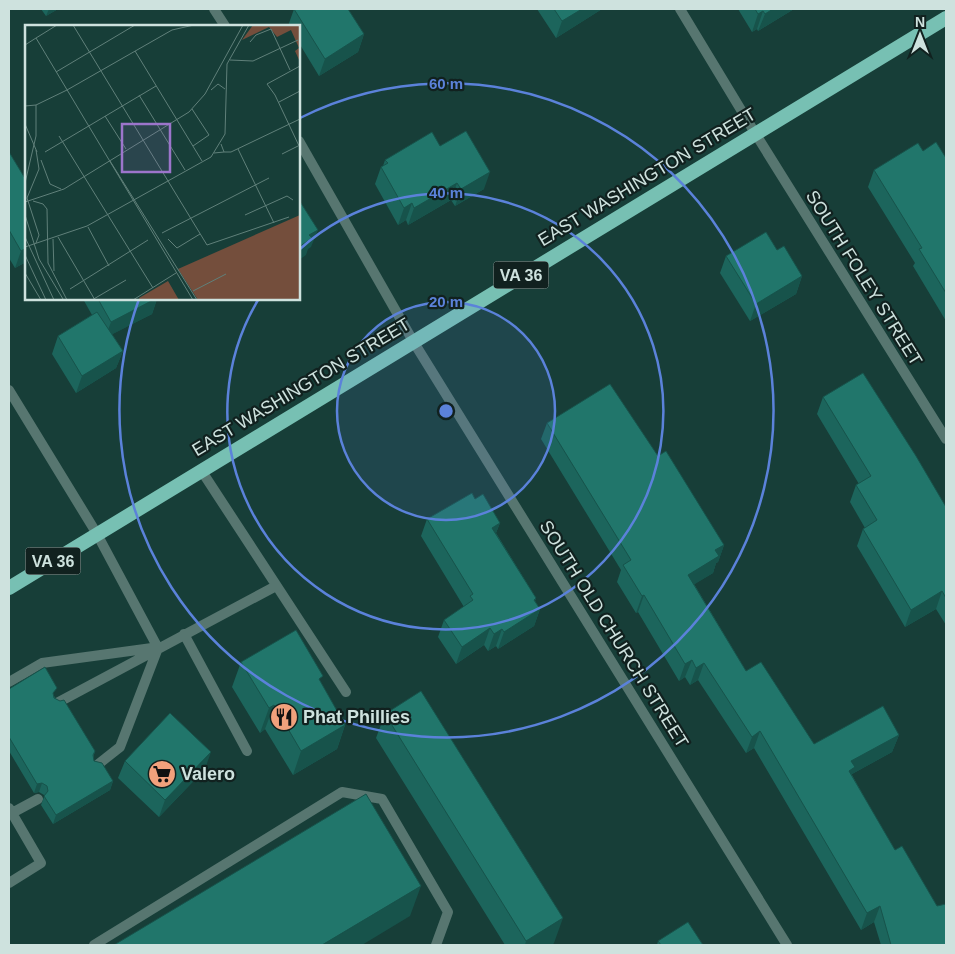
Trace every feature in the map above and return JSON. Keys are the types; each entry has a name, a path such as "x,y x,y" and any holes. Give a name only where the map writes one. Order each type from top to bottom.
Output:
{"highway":[{"name":"EAST WASHINGTON STREET","path":"9,588 946,18"}],"street":[{"path":"214,9 224,25"},
{"name":"SOUTH FOLEY STREET","path":"680,9 946,439"},
{"name":"SOUTH OLD CHURCH STREET","path":"300,143 413,341 787,945"},
{"path":"9,390 97,534 158,648 120,747 96,766"},
{"path":"201,470 346,692"},
{"path":"57,703 276,586"},
{"path":"184,634 247,751"},
{"path":"9,682 42,663 158,648"},
{"path":"94,945 342,792 382,800 448,912 436,945"},
{"path":"9,882 42,863 10,811 38,799"}],"building":[{"path":"294,9 348,9 364,34 325,59"},
{"path":"554,9 582,9 562,21"},
{"path":"755,9 773,9 765,14 763,11 758,14"},
{"path":"466,131 490,172 461,189 457,183 414,208 412,203 404,208 381,167 388,163 385,160 432,132 440,146"},
{"path":"936,142 946,158 946,293 919,249 922,248 874,170 918,143 923,151"},
{"path":"9,152 25,178 25,249 21,251 9,230"},
{"path":"300,202 318,230 309,235 312,238 300,246"},
{"path":"766,232 777,250 784,246 802,276 756,304 726,256"},
{"path":"99,300 153,300 111,322"},
{"path":"97,312 123,351 82,376 58,336"},
{"path":"863,373 946,507 946,598 942,591 911,610 863,529 877,520 856,485 871,476 823,397"},
{"path":"610,384 658,456 666,451 724,545 715,550 719,556 688,575 746,671 761,662 814,744 883,706 899,735 851,761 855,767 849,771 895,850 902,846 937,906 946,904 946,945 891,945 880,906 867,913 760,731 752,737 704,663 696,668 692,660 685,664 644,595 642,596 623,565 631,560 547,423"},
{"path":"472,493 475,499 483,494 500,523 492,528 536,598 534,600 540,609 504,632 502,629 494,634 490,628 462,647 444,620 473,600 470,596 473,594 427,519"},
{"path":"296,630 323,676 319,679 345,725 301,751 274,705 269,708 241,662"},
{"path":"45,667 57,688 53,693 54,698 60,701 64,700 95,751 93,755 94,761 102,763 113,781 56,815 44,796 48,791 47,786 42,783 37,784 9,737 9,689"},
{"path":"421,691 563,918 526,941 385,714"},
{"name":"Valero","path":"170,713 211,752 165,800 125,761"},
{"path":"366,794 421,886 322,945 114,945"},
{"path":"688,922 703,945 661,945 658,941"}],"place":[{"name":"Phat Phillies","path":"284,717"},
{"name":"Valero","path":"162,774"}]}
